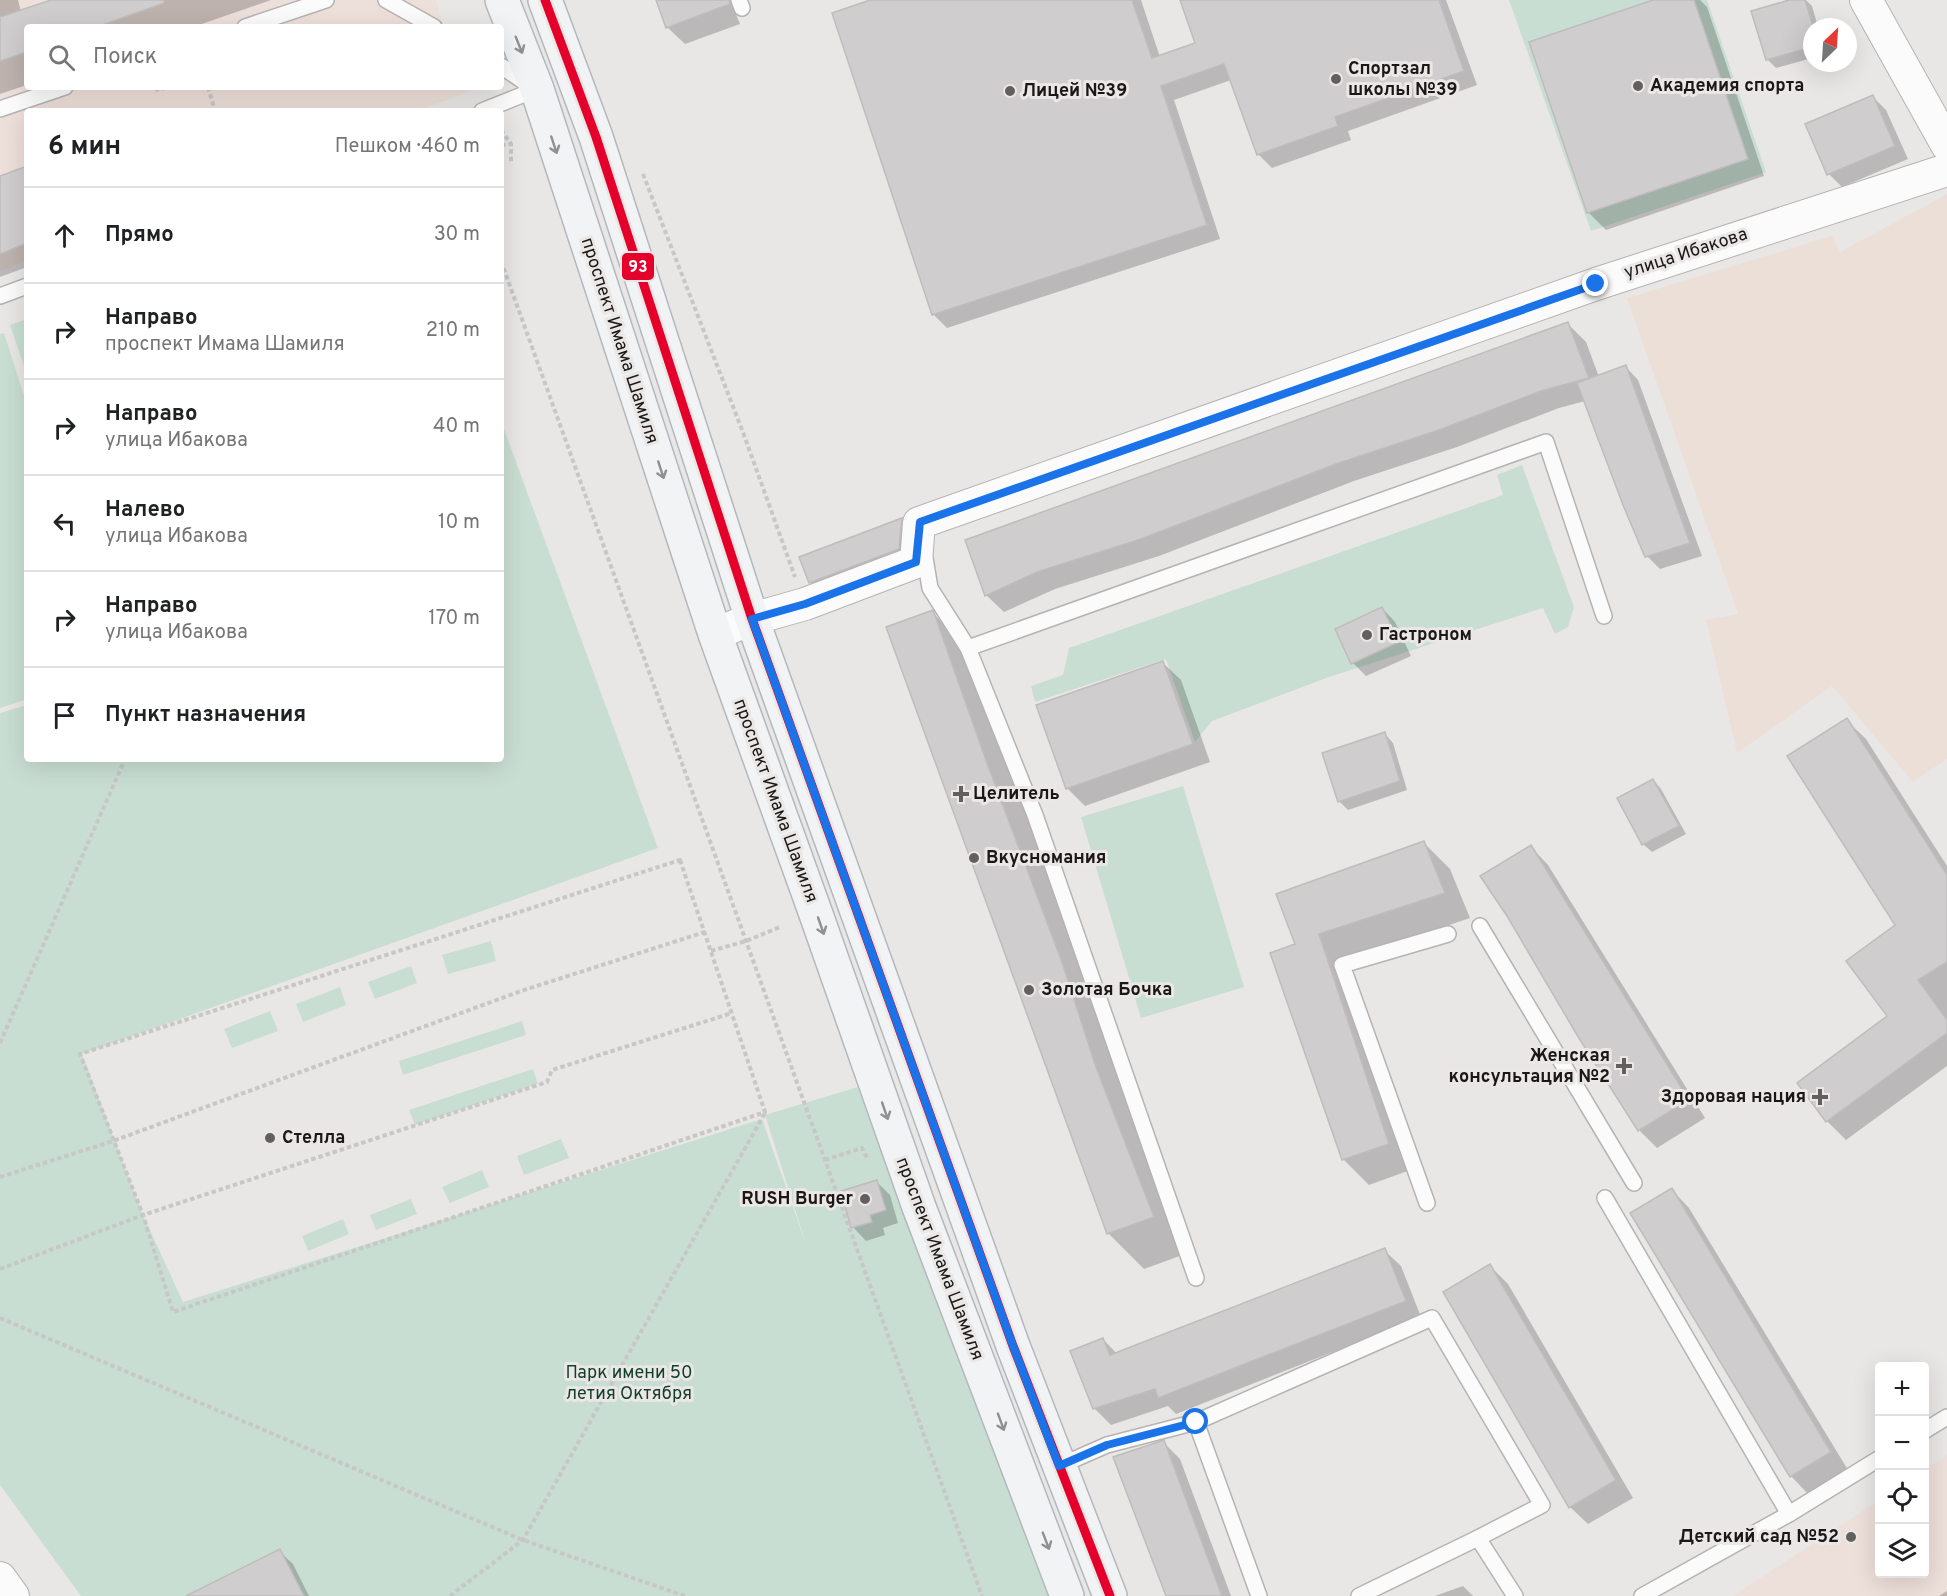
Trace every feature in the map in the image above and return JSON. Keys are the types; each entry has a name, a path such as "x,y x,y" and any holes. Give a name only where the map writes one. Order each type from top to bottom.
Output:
{"main road":[{"name":"проспект Имама Шамиля","path":"502,0 537,89 715,634 818,917 919,1207 1067,1596"},
{"path":"544,0 596,137 752,619 1013,1346 1110,1596"},
{"path":"537,89 572,74"}],"street":[{"path":"1866,0 1947,146"},
{"name":"улица Ибакова","path":"920,522 1596,284 1947,170"},
{"path":"715,634 752,619 805,604 916,562 920,522"},
{"path":"0,1578 14,1596"}],"lane":[{"path":"254,24 326,0"},
{"path":"386,0 429,24"},
{"path":"504,68 537,89"},
{"path":"490,108 537,89"},
{"path":"0,109 56,90"},
{"path":"0,296 24,287"},
{"path":"968,648 1546,442 1604,616"},
{"path":"920,522 930,588 968,648 1035,815 1196,1278"},
{"path":"1480,926 1634,1183"},
{"path":"1427,1203 1342,965 1448,934"},
{"path":"1605,1198 1789,1514"},
{"path":"1059,1466 1107,1445 1196,1422 1432,1318 1542,1505 1359,1596"},
{"path":"1929,1428 1947,1417"},
{"path":"1196,1422 1259,1596"},
{"path":"1642,1596 1789,1514 1875,1461"},
{"path":"1478,1538 1515,1596"}],"path":[{"path":"209,90 214,108"},
{"path":"504,135 510,144 511,163"},
{"path":"504,145 510,144"},
{"path":"643,173 744,435 805,604"},
{"path":"504,269 982,1596"},
{"path":"0,1043 124,762"},
{"path":"450,1596 523,1540 765,1112 681,860 80,1054 143,1215 173,1312 765,1112"},
{"path":"711,951 746,941 780,927"},
{"path":"0,1178 113,1141 521,991 705,932"},
{"path":"0,1269 143,1215 547,1082 552,1070 732,1014"},
{"path":"825,1160 862,1148 872,1168"},
{"path":"0,1318 523,1540 685,1596"}],"shaded area":[{"path":"0,0 436,0 443,24 24,24 24,90 470,91 426,108 24,108 24,262 0,271"},
{"path":"1947,194 1947,759 1913,782 1832,686 1737,753 1706,620 1738,614 1627,298 1832,236 1840,252"},
{"name":"Детский сад №52","path":"1947,1455 1947,1596 1733,1596 1875,1503 1875,1578 1929,1578 1929,1467"}],"green space":[{"name":"Академия спорта","path":"1509,0 1707,0 1766,172 1591,231"},
{"path":"24,320 24,366 10,325"},
{"path":"4,333 24,396 24,700 0,708 0,334"},
{"name":"Парк имени 50 летия Октября","path":"504,429 658,848 82,1054 143,1215 183,1302 762,1119 806,1244 765,1115 858,1087 1048,1596 81,1596 0,1485 0,713 24,706 24,762 504,762"},
{"path":"1522,465 1574,607 1568,627 1555,634 1543,608 1329,677 1212,721 1195,742 1166,659 1035,702 1031,686 1063,675 1069,648 1503,495 1497,475"},
{"path":"1183,786 1244,987 1141,1018 1081,817"},
{"path":"491,941 496,961 448,974 442,955"},
{"path":"411,966 417,983 375,999 368,982"},
{"path":"340,987 346,1005 303,1022 296,1004"},
{"path":"270,1011 278,1031 232,1048 224,1029"},
{"path":"522,1021 526,1035 403,1075 399,1061"},
{"path":"533,1069 538,1084 415,1125 409,1110"},
{"path":"561,1139 569,1158 524,1175 517,1156"},
{"path":"482,1170 489,1187 450,1203 442,1187"},
{"path":"411,1199 417,1214 376,1230 370,1215"},
{"path":"343,1219 349,1234 308,1251 302,1236"}],"building":[{"path":"51,0 164,0 164,3 105,24 24,24 24,53 0,61 0,17"},
{"path":"656,0 729,0 730,4 666,28"},
{"name":"Лицей №39","path":"870,0 1132,0 1152,58 1195,43 1180,0 1439,0 1464,71 1335,117 1338,126 1257,155 1224,64 1161,86 1207,225 932,315 832,13"},
{"name":"Академия спорта","path":"1653,0 1694,0 1748,159 1587,213 1529,42"},
{"path":"1789,0 1805,0 1810,18 1803,18 1803,50 1766,60 1751,11"},
{"path":"1873,95 1895,146 1827,175 1805,124"},
{"path":"24,167 24,244 0,254 0,176"},
{"path":"1568,322 1589,378 1541,391 1439,430 1336,464 1141,539 1037,572 985,596 965,540"},
{"path":"1626,365 1690,543 1645,557 1577,383"},
{"path":"902,518 899,549 809,583 799,557"},
{"name":"Гастроном","path":"1382,607 1399,642 1351,664 1335,629"},
{"path":"933,610 987,763 1062,962 1096,1067 1154,1217 1107,1234 886,627"},
{"path":"1163,661 1193,744 1066,789 1036,705"},
{"path":"1847,718 1947,875 1947,962 1918,980 1947,1020 1947,1033 1826,1122 1797,1083 1887,1016 1846,961 1895,925 1787,756"},
{"path":"1385,732 1400,781 1338,802 1322,753"},
{"path":"1653,779 1679,826 1642,845 1617,798"},
{"path":"1424,841 1445,893 1319,934 1389,1144 1342,1160 1270,953 1295,944 1276,894"},
{"path":"1531,845 1689,1100 1638,1131 1577,1035 1507,916 1480,876"},
{"path":"877,1180 886,1210 870,1215 872,1222 851,1228 841,1191"},
{"path":"1672,1188 1831,1452 1790,1477 1630,1213"},
{"path":"1385,1248 1406,1301 1158,1398 1155,1389 1093,1409 1070,1351 1103,1338 1110,1355"},
{"path":"1490,1264 1616,1480 1569,1508 1443,1292"},
{"path":"1164,1440 1222,1596 1166,1596 1113,1457"},
{"path":"280,1549 304,1596 186,1596"}],"transit line":[{"name":"93","path":"545,0 596,137 752,619 1013,1346 1110,1596"}],"place":[{"name":"Спортзал школы №39","path":"1336,79"},
{"name":"Академия спорта","path":"1638,86"},
{"name":"Лицей №39","path":"1010,91"},
{"name":"Гастроном","path":"1367,635"},
{"name":"Целитель","path":"961,794"},
{"name":"Вкусномания","path":"974,858"},
{"name":"Золотая Бочка","path":"1029,990"},
{"name":"Женская консультация №2","path":"1624,1066"},
{"name":"Здоровая нация","path":"1820,1097"},
{"name":"Стелла","path":"270,1138"},
{"name":"RUSH Burger","path":"865,1199"},
{"name":"Детский сад №52","path":"1851,1537"}],"route":[{"path":"1196,1422 1107,1445 1059,1466 1013,1346 752,619 805,604 916,562 920,522 1596,284"}]}
